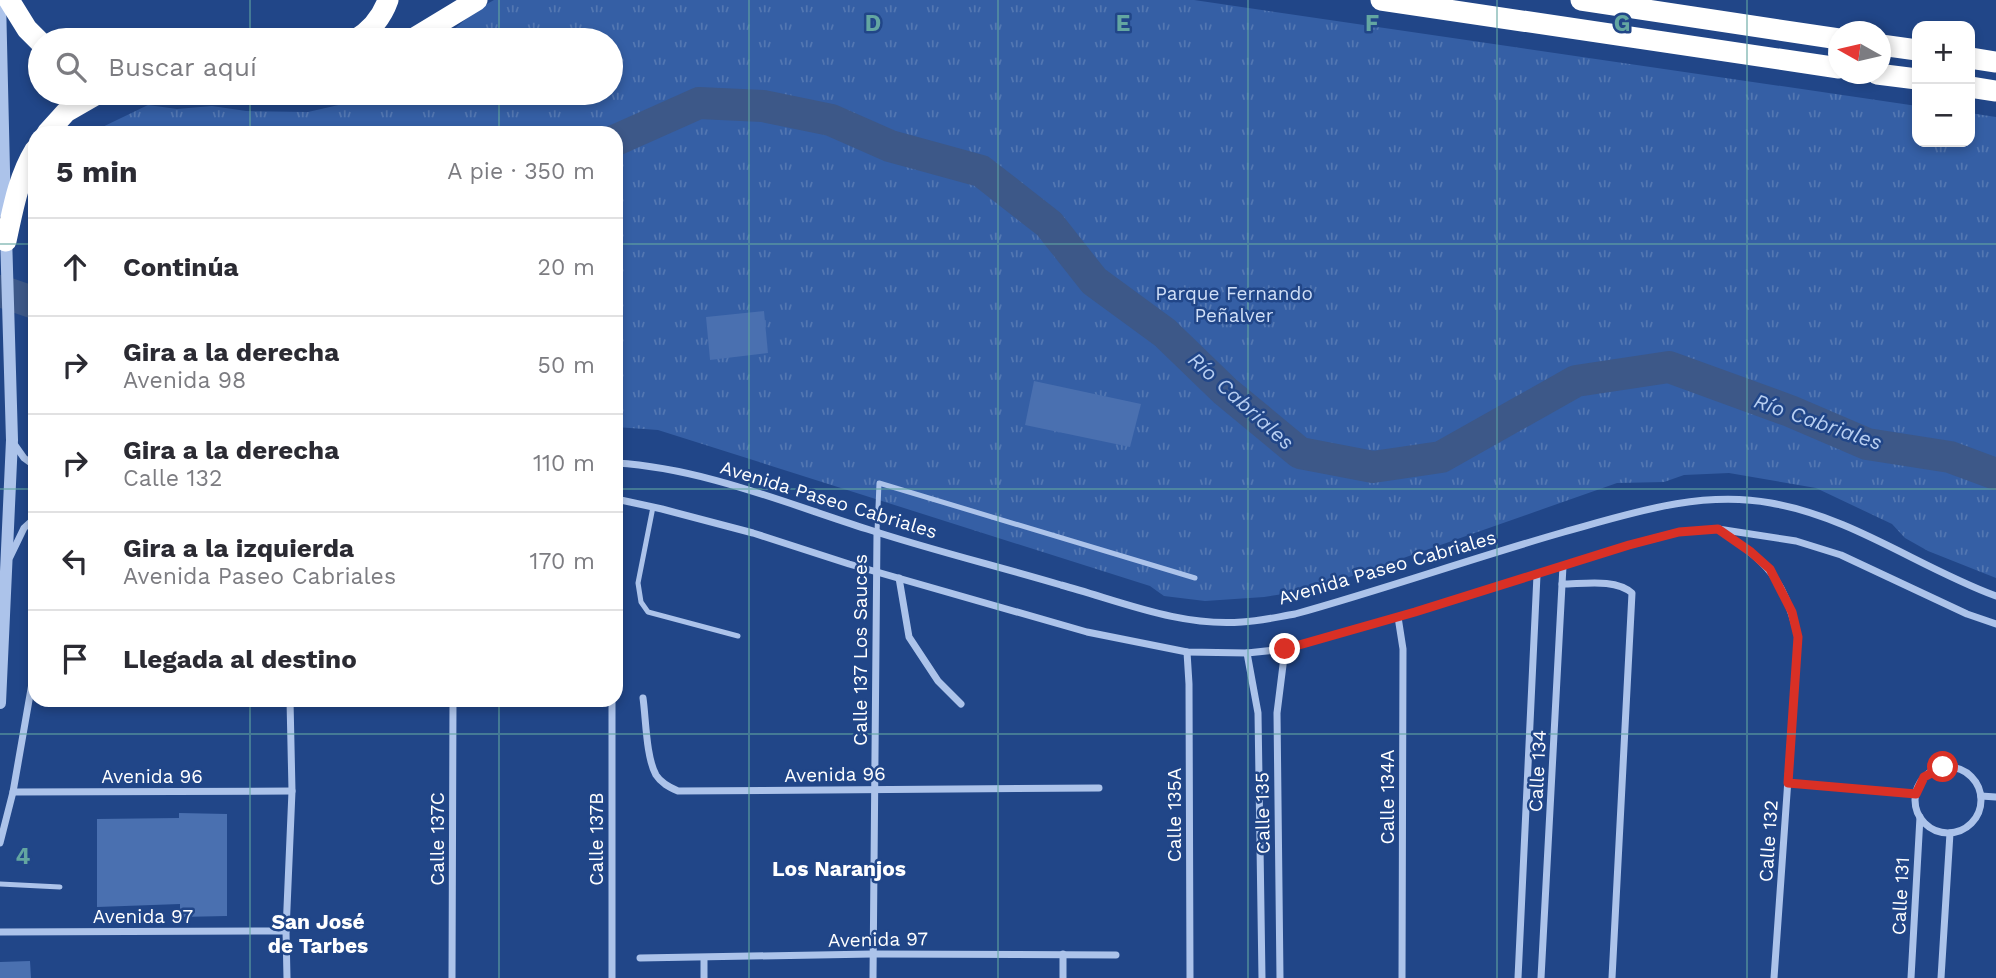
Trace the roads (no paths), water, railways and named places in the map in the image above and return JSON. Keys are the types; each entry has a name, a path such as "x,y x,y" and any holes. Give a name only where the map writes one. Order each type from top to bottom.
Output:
{"highway":[{"path":"9,0 28,30"},
{"path":"371,28 385,10 388,0"},
{"path":"431,28 477,0"},
{"path":"1381,0 1828,66"},
{"path":"1581,0 1828,36"},
{"path":"1891,46 1912,49"},
{"path":"1975,59 1996,62"},
{"path":"1891,76 1912,78"},
{"path":"1975,88 1996,91"},
{"path":"53,126 66,112 78,105"},
{"path":"6,240 14,201 28,161"}],"street":[{"path":"0,0 12,440 0,703"},
{"path":"12,440 28,460"},
{"name":"Avenida Paseo Cabriales","path":"623,463 649,465 707,477 877,532 1095,594 1152,613 1204,622 1242,622 1295,614 1528,542 1636,512 1672,503 1724,498 1772,503 1820,516 1907,555 1960,583 1996,596"},
{"path":"623,501 753,534 1087,632 1186,652 1247,653 1285,649 1679,532 1718,529 1796,541 1841,555 1967,614 1996,624"},
{"path":"8,561 28,524"},
{"name":"Calle 132","path":"1718,529 1770,569 1792,612 1798,637 1774,978"},
{"name":"Calle 137 Los Sauces","path":"873,978 877,532"},
{"name":"Calle 134","path":"1541,978 1563,566"},
{"name":"Calle 134","path":"1518,978 1537,575"},
{"path":"899,578 909,637 938,681 961,704"},
{"path":"1562,584 1606,584 1625,588 1632,593 1612,978"},
{"name":"Calle 134A","path":"1398,617 1403,649 1402,978"},
{"name":"Calle 135","path":"1280,978 1277,713 1285,649"},
{"name":"Calle 135A","path":"1186,652 1189,698 1190,978"},
{"name":"Calle 135","path":"1247,653 1258,713 1262,978"},
{"name":"Avenida 96","path":"643,698 655,774 666,785 678,791 1099,788"},
{"path":"0,843 13,792 28,706"},
{"path":"288,978 286,931 292,790 290,707"},
{"name":"Calle 137C","path":"452,978 453,707"},
{"name":"Calle 137B","path":"612,707 612,978"},
{"path":"1943,767 1954,767 1972,777 1981,796 1980,807 1970,825 1950,833 1933,829 1920,817 1916,807 1916,794 1924,777 1943,767"},
{"path":"1788,783 1916,794"},
{"name":"Avenida 96","path":"13,792 292,790"},
{"path":"1981,796 1996,797"},
{"name":"Calle 131","path":"1911,978 1920,817"},
{"path":"1941,978 1950,833"},
{"name":"Avenida 97","path":"0,932 286,931"},
{"name":"Avenida 97","path":"640,958 873,954 1116,955"},
{"path":"1063,954 1063,978"},
{"path":"704,958 704,978"}],"lane":[{"path":"877,532 879,483 1195,578"},
{"path":"653,507 638,583 641,602 648,612 738,636"},
{"path":"0,884 60,887"}],"waterway":[{"name":"Río Cabriales","path":"623,137 699,103 763,106 831,120 890,146 981,171 1049,224 1094,281 1165,333 1225,391 1300,453 1373,467 1441,457 1576,381 1669,367 1790,411 1867,444 1950,457 1996,474"},
{"name":"Río Cabriales","path":"0,291 28,301"}],"district":[{"name":"Los Naranjos","path":"839,869"},
{"name":"San José de Tarbes","path":"318,934"}],"park label":[{"name":"Parque Fernando Peñalver","path":"1234,304"}]}
